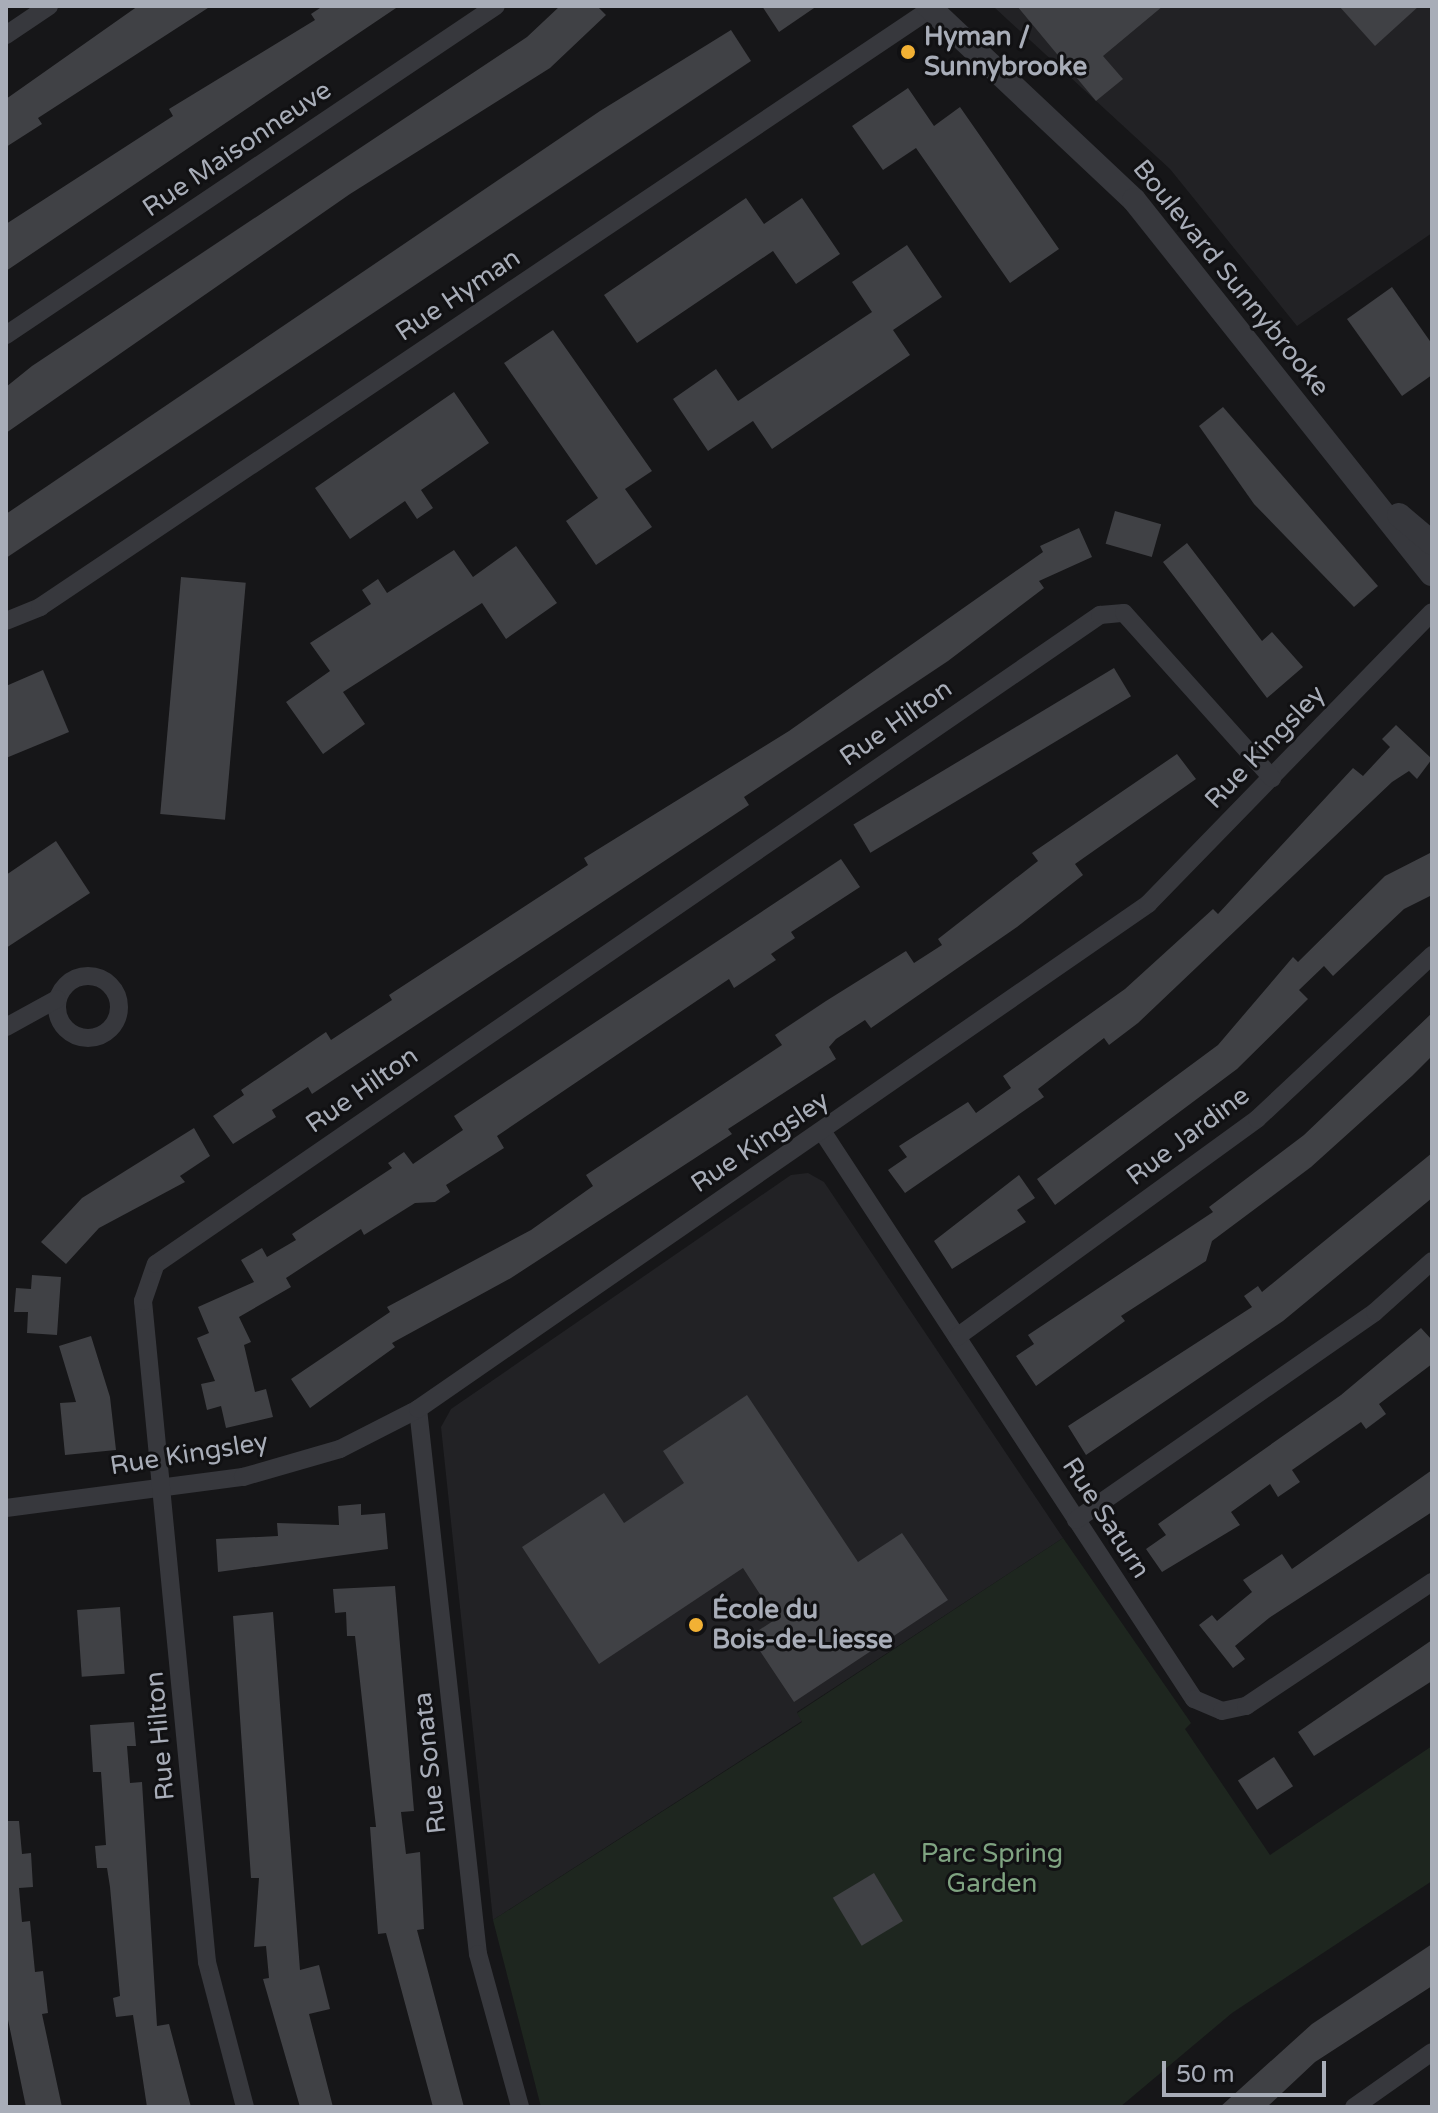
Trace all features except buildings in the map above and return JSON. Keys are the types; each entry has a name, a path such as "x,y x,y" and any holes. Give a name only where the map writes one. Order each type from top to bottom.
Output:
{"street":[{"path":"6,35 49,6"},
{"name":"Rue Maisonneuve","path":"6,335 496,6"},
{"name":"Boulevard Sunnybrooke","path":"932,7 1125,190 1375,496 1432,574"},
{"name":"Rue Hyman","path":"6,621 40,607 932,7"},
{"name":"Boulevard Sunnybrooke","path":"1375,496 1432,543"},
{"name":"Rue Kingsley","path":"6,1508 243,1477 340,1449 418,1409 1148,904 1432,612"},
{"name":"Rue Hilton","path":"245,2107 207,1962 164,1487 143,1301 156,1264 1100,615 1124,613 1272,778"},
{"name":"Rue Jardine","path":"957,1337 1257,1119 1432,955"},
{"path":"6,1027 57,999"},
{"name":"Rue Saturn","path":"822,1131 1194,1699 1208,1709 1246,1706 1432,1582"},
{"path":"1076,1520 1375,1312 1432,1261"},
{"name":"Rue Sonata","path":"418,1409 478,1954 520,2107"},
{"path":"1354,2107 1432,2052"}],"shaded area":[{"path":"1432,6 1432,233 1297,326 1170,169 995,8"},
{"name":"École du Bois-de-Liesse","path":"808,1173 824,1182 1063,1538 797,1712 802,1721 493,1920 441,1427 451,1409 791,1175"}],"green space":[{"name":"Parc Spring Garden","path":"1063,1538 1191,1723 1185,1729 1270,1855 1432,1746 1432,1881 1232,2013 1120,2107 541,2107 493,1920 802,1722 797,1713"}],"place":[{"name":"Hyman / Sunnybrooke","path":"908,52"},
{"name":"École du Bois-de-Liesse","path":"696,1625"}]}
